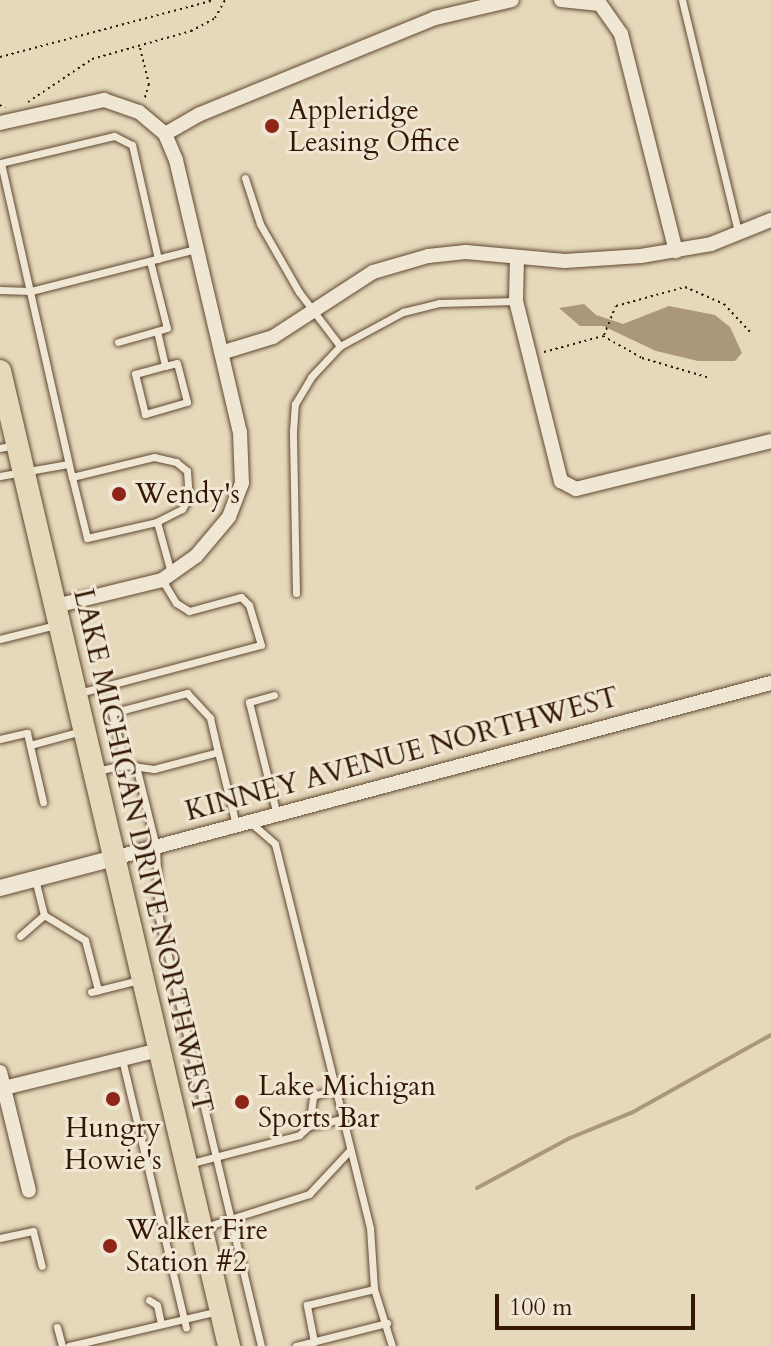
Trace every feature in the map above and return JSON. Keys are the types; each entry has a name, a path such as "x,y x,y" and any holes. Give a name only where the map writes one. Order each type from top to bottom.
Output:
{"highway":[{"name":"LAKE MICHIGAN DRIVE NORTHWEST","path":"2,386 8,446 23,472 229,1346"}],"street":[{"path":"165,134 200,114 435,18 512,0"},
{"path":"561,0 602,2 621,34 676,251"},
{"path":"2,116 91,100 117,102 139,112 165,134 198,248 240,432 242,483 215,537 166,577 57,615"},
{"path":"224,352 273,337 373,272 428,256 466,252 565,261 676,251 739,235 771,220"},
{"path":"517,257 516,301 555,469 576,489 771,441"},
{"name":"KINNEY AVENUE NORTHWEST","path":"0,888 771,683"},
{"path":"2,1088 43,1072 87,1061 122,1059 159,1050"},
{"path":"0,1072 26,1192"}],"lane":[{"path":"682,0 739,235"},
{"path":"72,477 154,457 176,462 187,471 189,497 182,509 157,522 87,538 68,464 1,163 114,136 132,145 167,328 118,342"},
{"path":"245,178 260,224 313,310 340,346"},
{"path":"0,290 31,291 198,248"},
{"path":"296,593 295,404 340,346 411,310 439,303 516,301"},
{"path":"157,331 165,366"},
{"path":"177,363 187,402 145,414 135,374 165,366 177,363"},
{"path":"0,476 68,464"},
{"path":"75,694 261,645 249,605 241,597 189,611 176,603 166,577 157,522"},
{"path":"0,639 57,615"},
{"path":"125,765 112,713 187,693 210,718 218,752 243,824 275,844 370,1228 374,1289 392,1346"},
{"path":"274,695 249,702 277,815"},
{"path":"30,745 84,731"},
{"path":"0,739 27,733 43,802"},
{"path":"93,771 125,765 154,769 218,752"},
{"path":"136,766 156,847 159,918 261,1346"},
{"path":"35,879 44,915 85,940 94,991 143,980"},
{"path":"20,936 44,915"},
{"path":"122,1059 185,1323"},
{"path":"309,1126 313,1096 336,1089"},
{"path":"186,1164 299,1135 309,1126 343,1119"},
{"path":"201,1228 309,1194 350,1150"},
{"path":"0,1238 33,1231 41,1262 30,1260"},
{"path":"314,1342 307,1305 374,1289"},
{"path":"149,1300 157,1305 161,1324"},
{"path":"74,1345 149,1331 161,1324 185,1323 220,1310"},
{"path":"296,1346 387,1323"},
{"path":"57,1327 62,1346"}],"path":[{"path":"0,57 214,0"},
{"path":"2,116 35,98 92,59 191,31 215,18 225,0"},
{"path":"139,112 149,84 140,46"},
{"path":"0,105 2,116"},
{"path":"0,110 2,116"},
{"path":"603,336 616,306 685,287 724,304 750,332"},
{"path":"528,358 603,336 642,358 710,378"}],"shaded area":[{"path":"584,304 596,315 623,324 669,306 715,315 730,327 742,353 735,361 698,361 656,351 603,326 580,326 559,308"}],"waterway":[{"path":"477,1188 570,1138 633,1112 771,1035"}],"place":[{"name":"Appleridge Leasing Office","path":"272,126"},
{"name":"Wendy's","path":"119,494"},
{"name":"Hungry Howie's","path":"113,1099"},
{"name":"Lake Michigan Sports Bar","path":"242,1102"},
{"name":"Walker Fire Station #2","path":"110,1246"}]}
